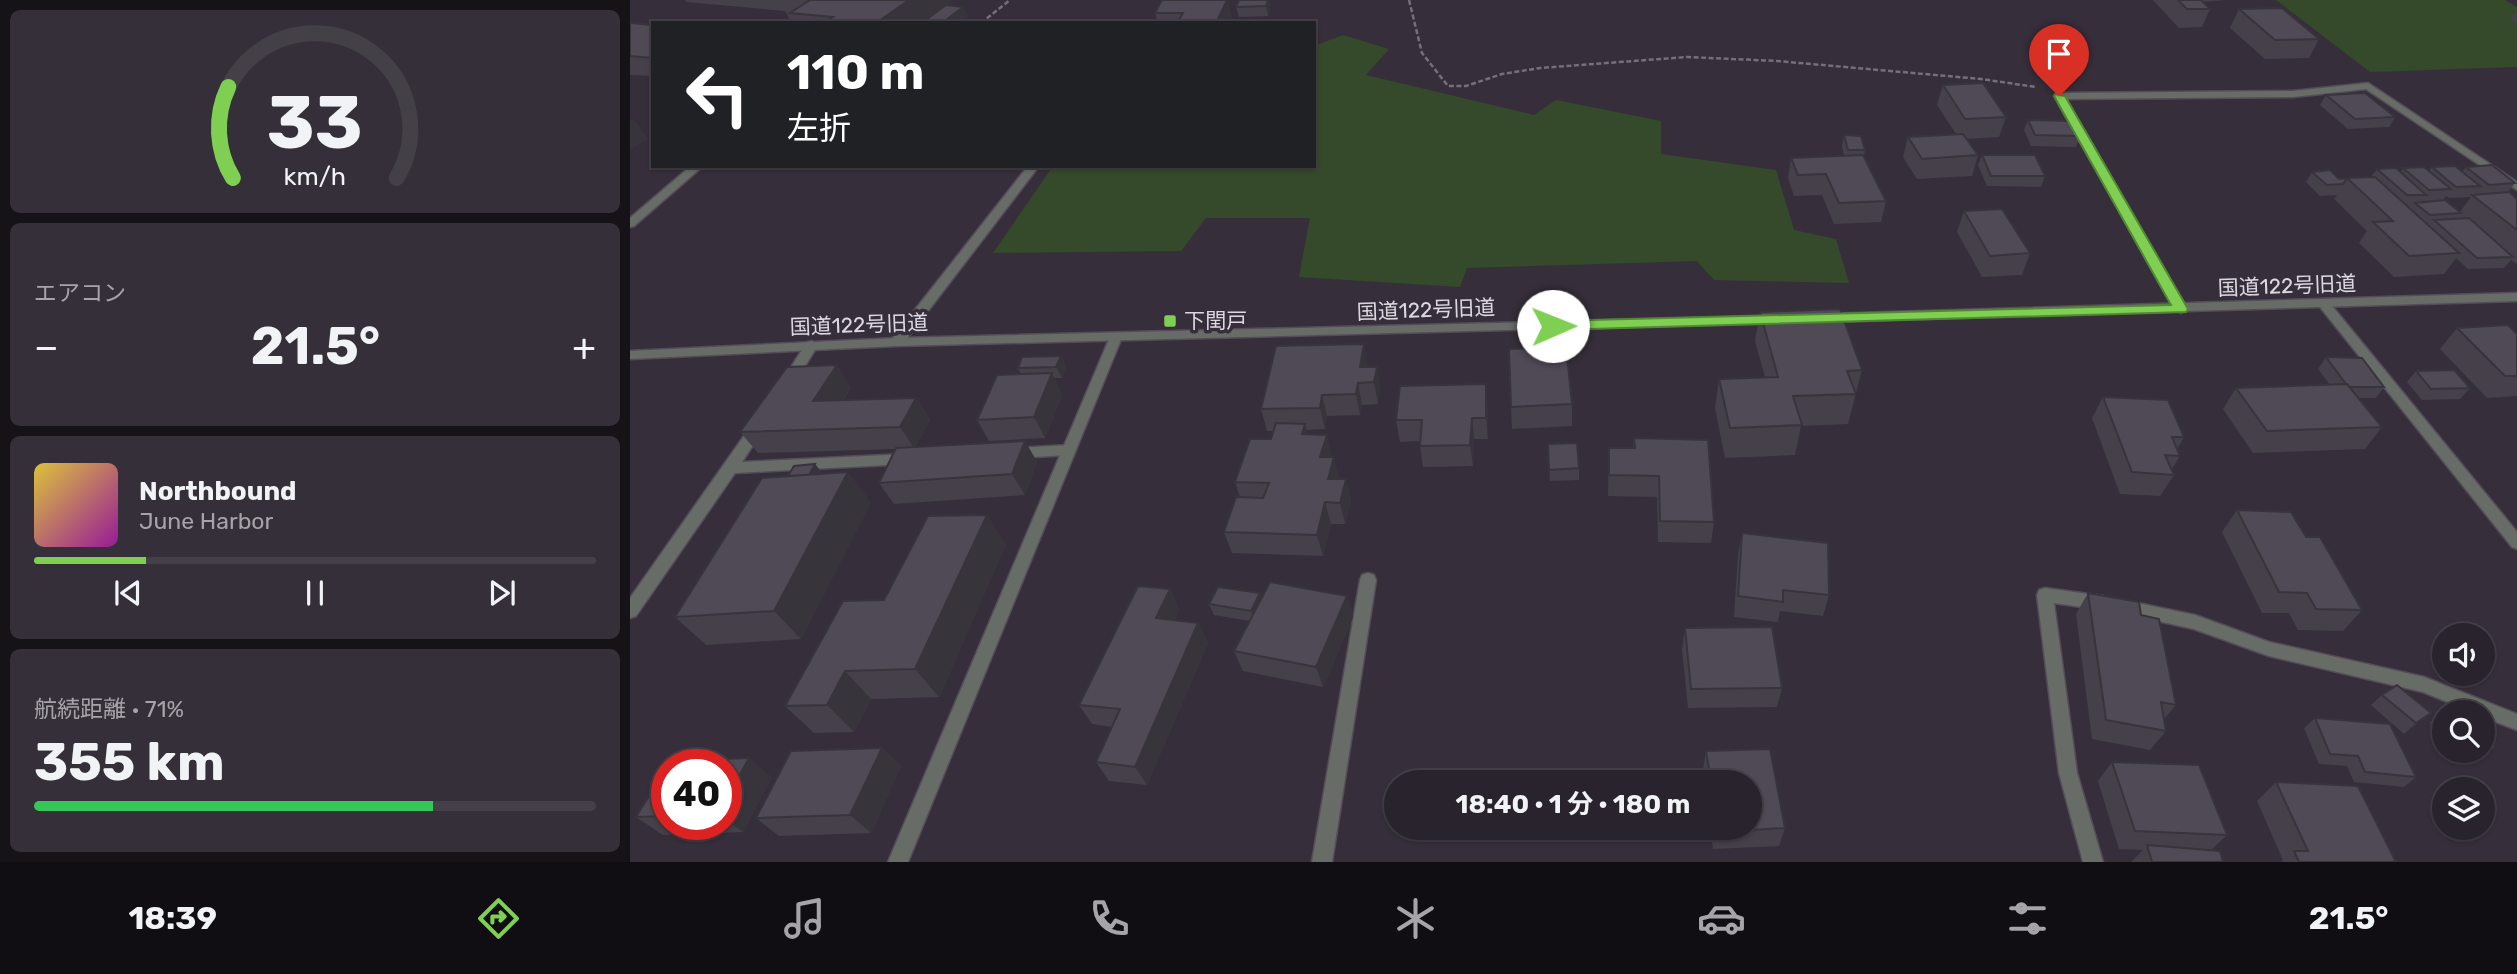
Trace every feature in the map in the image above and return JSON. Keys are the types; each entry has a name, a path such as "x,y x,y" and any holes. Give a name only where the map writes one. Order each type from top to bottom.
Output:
{"street":[{"path":"2181,309 2059,96 2293,94 2368,86 2517,187"},
{"path":"630,224 696,168"},
{"path":"897,342 1032,168"},
{"name":"国道122号旧道","path":"630,355 897,342 2517,298"},
{"path":"2324,304 2517,542"},
{"path":"898,862 1116,337"},
{"path":"783,390 812,345"},
{"path":"630,611 732,468 768,412"},
{"path":"1002,453 1069,450"},
{"path":"732,468 920,458"},
{"path":"1322,862 1368,580"},
{"path":"2093,862 2068,773 2045,595 2105,603 2195,622 2269,649 2424,685 2517,722"}],"path":[{"path":"984,21 1010,0"},
{"path":"1409,0 1422,53 1448,86 1466,86 1502,75 1540,68 1698,57 1982,79 2038,87 2059,96"}],"green space":[{"path":"2276,0 2505,0 2517,7 2517,67 2370,72"},
{"path":"1343,35 1389,49 1366,75 1534,115 1556,100 1661,121 1661,154 1776,170 1794,230 1836,239 1849,283 1714,280 1697,261 1467,268 1460,287 1299,277 1310,218 1206,218 1181,251 993,253 1052,168 1316,168 1316,45"}],"building":[{"path":"810,0 909,0 879,21 827,21 833,17 790,13"},
{"path":"1162,0 1227,0 1217,21 1178,21 1183,13 1155,13"},
{"path":"1239,0 1268,0 1266,6 1236,7"},
{"path":"2178,0 2201,0 2210,9 2187,9"},
{"path":"946,5 963,7 945,21 924,21"},
{"path":"2282,8 2319,39 2275,40 2239,9"},
{"path":"630,23 651,25 651,58 630,56"},
{"path":"1983,83 2006,117 1965,119 1943,85"},
{"path":"2365,93 2395,117 2355,119 2326,95"},
{"path":"2028,120 2072,121 2080,136 2035,135"},
{"path":"1963,134 1978,155 1922,159 1908,137"},
{"path":"1844,135 1861,136 1865,150 1848,150"},
{"path":"1863,155 1886,201 1839,203 1826,174 1798,175 1791,158"},
{"path":"1982,155 2035,155 2045,176 1991,176"},
{"path":"2492,165 2515,183 2489,185 2466,167"},
{"path":"2455,166 2480,186 2456,187 2432,167"},
{"path":"2424,167 2451,189 2429,190 2403,168"},
{"path":"2396,168 2426,195 2407,195 2377,169"},
{"path":"2330,170 2339,179 2347,178 2343,184 2327,185 2312,172"},
{"path":"2375,177 2459,253 2409,256 2373,222 2393,221 2347,178"},
{"path":"2509,192 2517,199 2517,230 2472,195"},
{"path":"2445,200 2461,213 2430,215 2415,203"},
{"path":"2002,209 2030,253 1990,256 1964,211"},
{"path":"2469,218 2513,257 2477,258 2434,220"},
{"path":"1840,309 1862,370 1847,371 1856,394 1793,396 1802,425 1730,428 1719,379 1778,377 1760,312"},
{"path":"2508,325 2517,334 2517,376 2505,376 2457,328"},
{"path":"1364,344 1360,367 1377,367 1374,382 1358,383 1356,394 1322,395 1320,408 1261,409 1276,346"},
{"path":"1566,347 1572,404 1511,407 1509,349"},
{"path":"1061,356 1056,367 1018,368 1022,357"},
{"path":"2326,357 2362,358 2384,387 2349,387"},
{"path":"837,365 813,401 916,398 900,427 740,432 787,367"},
{"path":"2454,370 2470,388 2431,389 2416,371"},
{"path":"1052,373 1034,417 977,420 997,375"},
{"path":"1486,384 1486,418 1472,418 1470,445 1420,446 1422,420 1396,420 1400,386"},
{"path":"2347,384 2382,427 2267,431 2236,388"},
{"path":"2103,397 2168,400 2184,437 2172,437 2180,456 2165,455 2174,475 2132,472"},
{"path":"1276,423 1305,424 1302,434 1327,435 1320,457 1334,457 1328,479 1346,479 1340,503 1325,502 1317,535 1224,532 1236,497 1263,498 1269,483 1235,482 1250,439 1271,439"},
{"path":"1634,438 1708,440 1714,522 1660,521 1659,476 1609,475 1609,448 1635,448"},
{"path":"1025,441 1012,474 879,483 896,448"},
{"path":"1577,443 1579,468 1549,470 1548,444"},
{"path":"815,464 809,475 788,476 794,466"},
{"path":"848,472 774,611 675,617 762,478"},
{"path":"2237,510 2291,512 2306,537 2320,537 2362,610 2316,609 2307,593 2279,592"},
{"path":"987,515 915,669 845,671 827,705 785,706 843,601 884,600 928,516"},
{"path":"1742,533 1828,543 1829,595 1783,590 1783,602 1738,596"},
{"path":"1270,582 1347,596 1316,667 1234,651"},
{"path":"1138,586 1170,589 1156,618 1198,623 1135,767 1096,762 1120,709 1079,705"},
{"path":"1218,587 1260,593 1251,611 1209,604"},
{"path":"2088,593 2139,602 2141,615 2159,619 2176,705 2161,702 2166,731 2106,720"},
{"path":"1772,627 1782,688 1691,689 1685,628"},
{"path":"2397,685 2431,713 2416,723 2382,695"},
{"path":"2315,718 2390,724 2416,777 2365,772 2358,756 2330,754"},
{"path":"882,748 850,815 756,818 791,751"},
{"path":"1770,749 1785,828 1762,829 1762,770 1709,770 1706,751"},
{"path":"742,758 749,758 742,771"},
{"path":"2112,762 2199,765 2227,835 2135,831"},
{"path":"2276,782 2358,786 2396,862 2299,862 2294,851 2308,851"},
{"path":"651,793 651,817 636,817"},
{"path":"2147,845 2220,851 2223,862 2152,862"}],"place":[{"name":"下閏戸","path":"1170,321"}],"route":[{"path":"1553,326 2181,309 2059,96"}]}
